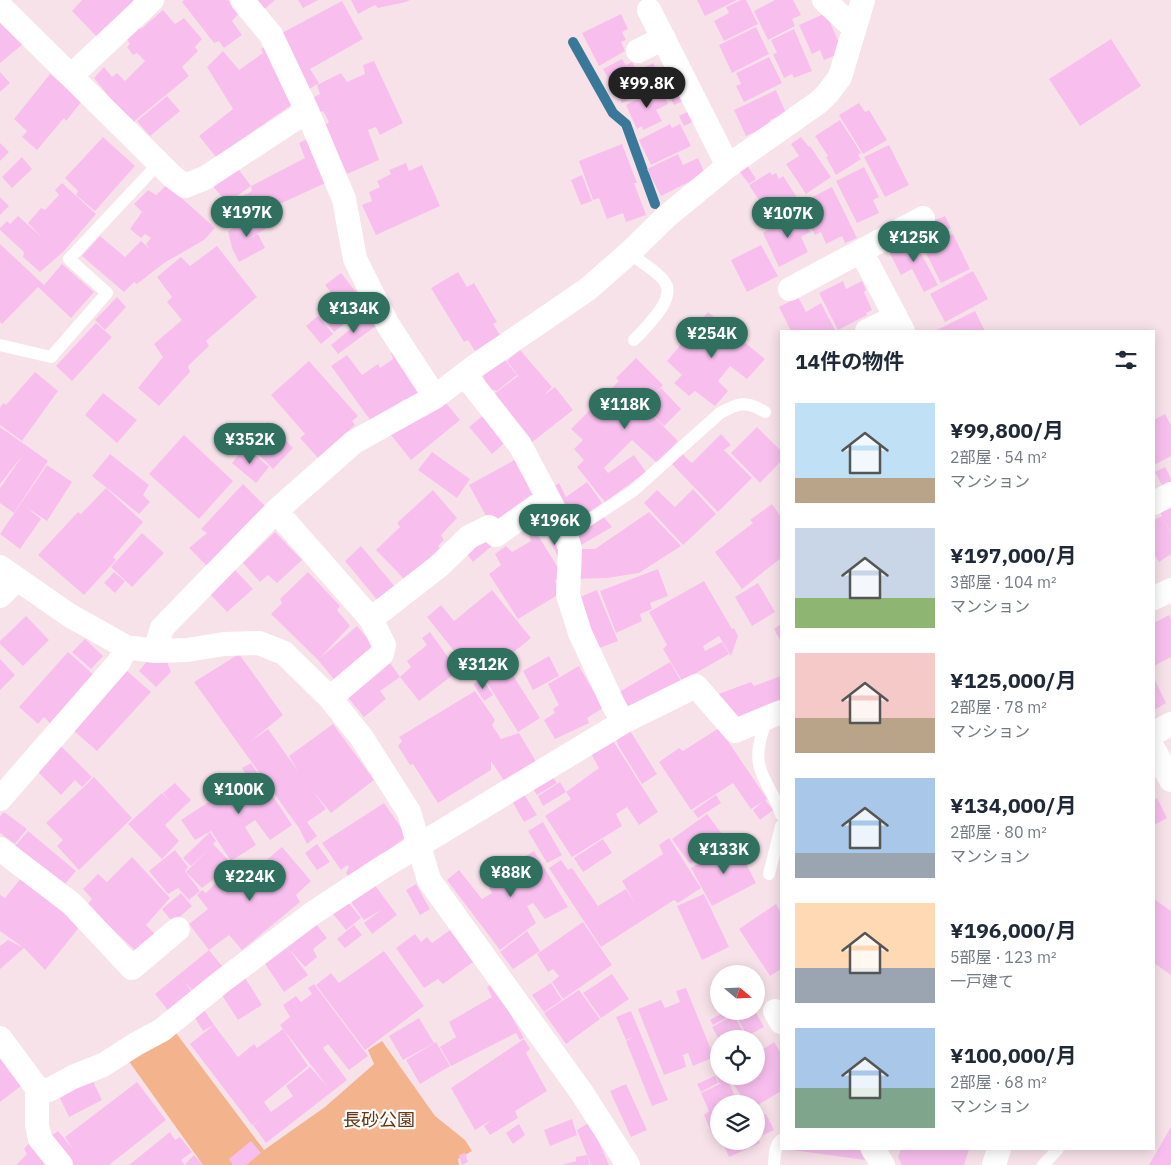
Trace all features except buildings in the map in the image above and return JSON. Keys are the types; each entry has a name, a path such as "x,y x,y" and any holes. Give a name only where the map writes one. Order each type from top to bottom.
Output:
{"street":[{"path":"71,76 152,0"},
{"path":"242,0 271,35 307,111 344,199 354,259 388,325 435,397"},
{"path":"824,0 854,28"},
{"path":"155,651 162,628 276,511 354,442 435,397 588,289 629,253 666,216 728,166 819,102 840,76 863,0"},
{"path":"0,6 173,177 186,186 205,178 307,111"},
{"path":"649,10 728,166"},
{"path":"638,51 664,38"},
{"path":"790,288 923,218"},
{"path":"861,252 899,324 872,330"},
{"path":"465,375 520,445 564,528 570,549 568,595 580,633 613,704 624,722"},
{"path":"1155,502 1171,494"},
{"path":"371,619 439,566 469,537 489,527 496,535 548,498"},
{"path":"276,511 371,619 372,625 384,645 382,654 330,698"},
{"path":"0,596 9,573 69,615 126,647 155,651 186,650 224,644 259,643 284,653 330,698 362,738 410,812 429,880 582,1093 628,1165"},
{"path":"1155,598 1171,590"},
{"path":"0,799 119,662 126,647"},
{"path":"37,1088 49,1090 103,1064 162,1030 221,982 313,913 419,844 624,722 696,686 735,731 774,715"},
{"path":"1155,732 1171,724"},
{"path":"1155,752 1171,780"},
{"path":"0,848 72,904 132,968 178,929"},
{"path":"0,1038 37,1088 37,1126 40,1139 61,1165"},
{"path":"874,1150 883,1165"},
{"path":"994,1165 999,1150"}],"lane":[{"path":"0,345 51,357 107,293 69,258 159,163"},
{"path":"629,253 665,281 668,294 665,303 634,340"},
{"path":"566,535 633,491 720,413 736,404 754,406 764,412"},
{"path":"774,715 759,743 760,767 780,810"},
{"path":"769,874 780,830"},
{"path":"774,1165 775,1150 780,1141"},
{"path":"1043,1165 1057,1150"}],"green space":[{"name":"長砂公園","path":"173,1029 264,1150 325,1107 374,1064 368,1050 382,1041 435,1116 465,1140 472,1151 458,1159 459,1165 203,1165 128,1060"}],"waterway":[{"path":"573,42 613,113 626,124 655,204"}]}
